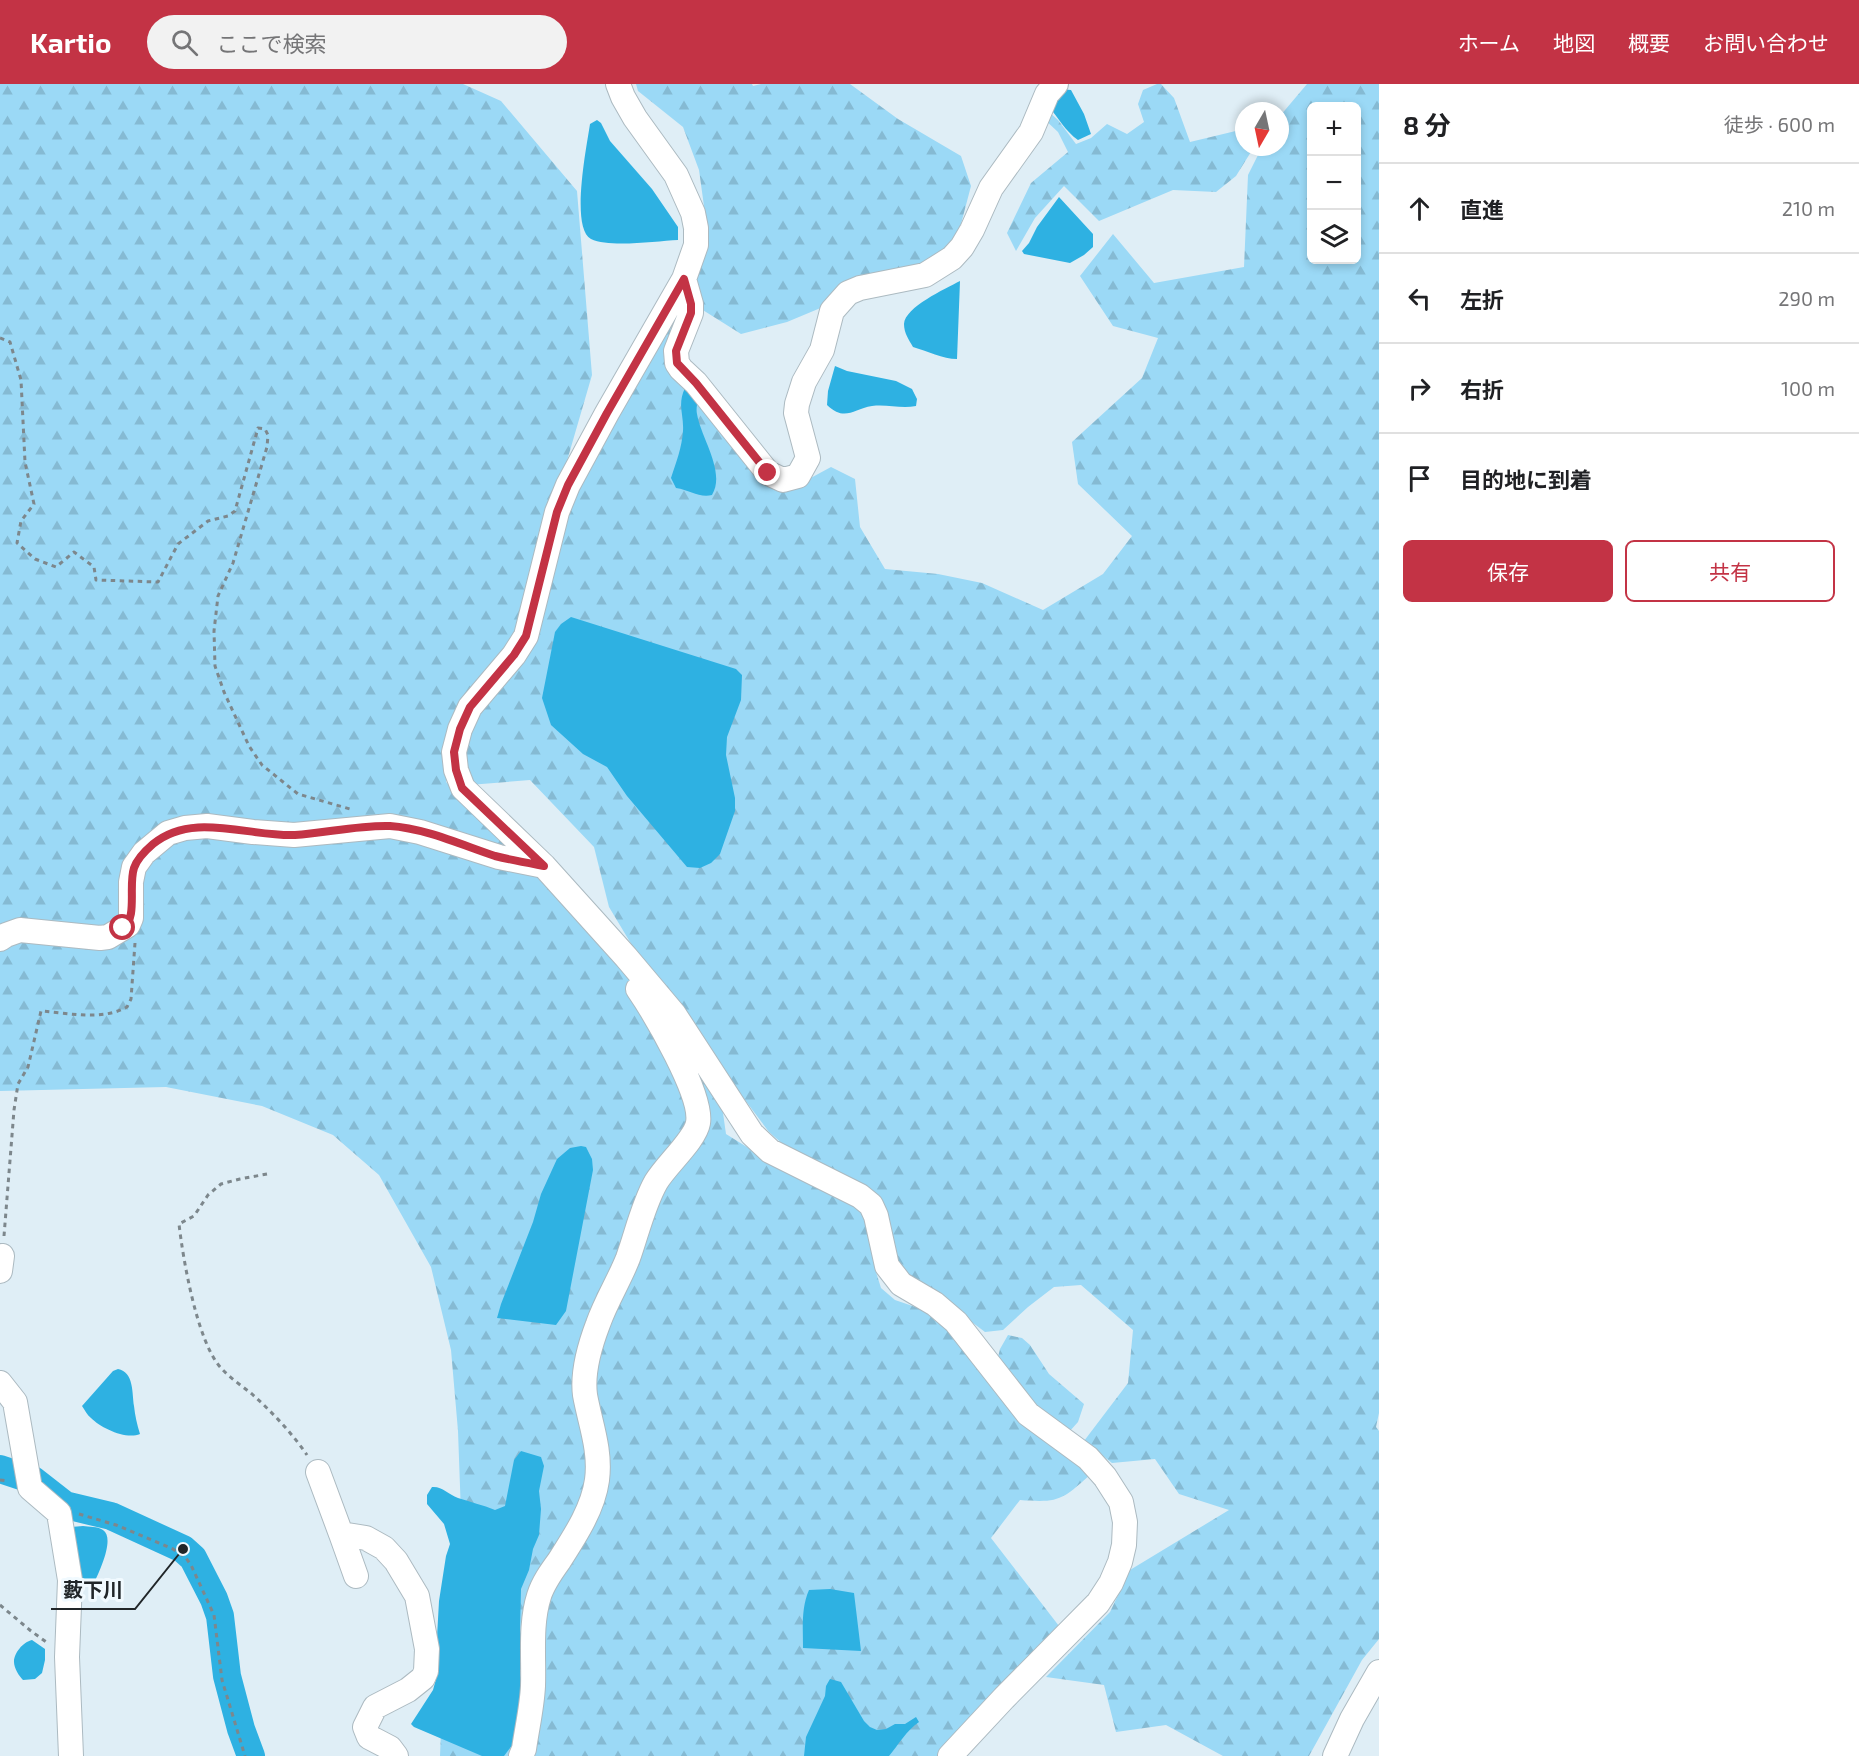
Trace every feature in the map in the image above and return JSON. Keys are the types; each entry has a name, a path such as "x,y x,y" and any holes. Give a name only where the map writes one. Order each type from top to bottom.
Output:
{"street":[{"path":"618,84 635,118 676,175 693,213 696,245 684,279 568,485 557,512 526,636 514,655 470,707 460,729 454,752 456,770 462,788 544,866 674,1014 752,1134 770,1151 860,1196 871,1206 876,1216 887,1266 901,1284 934,1304 956,1322 1028,1414 1088,1458 1105,1477 1121,1502 1125,1522 1124,1545 1111,1583 1098,1604 950,1756"},
{"path":"684,279 691,304 691,313 676,351 677,363 696,383 768,473 783,480 798,476 808,458 796,413 796,404 804,382 822,350 832,311 848,293 860,288 925,275 952,258 972,230 992,188 1031,132 1047,94 1056,84"},
{"path":"0,939 6,934 20,930 100,938 108,937 128,925 131,918 131,882 134,867 153,844 168,833 185,828 207,826 294,835 390,826 420,832 499,857 544,866"},
{"path":"521,1756 532,1699 534,1620 538,1599 543,1584 590,1506 597,1478 598,1459 585,1393 585,1380 595,1334 627,1260 657,1181 693,1137 698,1125 699,1109 693,1090 649,1006 627,974 626,957"},
{"path":"0,1383 15,1402 30,1488 59,1512 70,1580 67,1657 70,1756"},
{"path":"318,1472 356,1576"},
{"path":"342,1534 366,1538 384,1548 396,1561 417,1596 427,1649 426,1671 423,1678 408,1690 375,1707 365,1727 369,1737 390,1748 396,1756"},
{"path":"1335,1756 1352,1719 1379,1672"}],"path":[{"path":"0,338 10,342 21,380 25,462 34,504 21,521 17,543 35,559 56,567 74,552 94,567 96,580 158,582 178,544 208,521 228,516 235,511 258,428 265,429 268,435 267,447 233,563 218,596 214,631 214,666 249,746 262,765 298,794 351,809"},
{"path":"1,1263 18,1084 28,1067 40,1011 98,1015 116,1012 127,1007 131,999 136,937 131,918"},
{"path":"267,1174 221,1184 208,1195 194,1216 178,1224 183,1258 200,1326 215,1360 297,1440 318,1472"},
{"path":"59,1512 84,1514 116,1525 173,1549 186,1558 214,1615 222,1680 245,1756"},
{"path":"0,1605 67,1657"}],"green space":[{"path":"0,84 463,84 501,101 577,191 592,375 516,636 452,727 446,782 538,873 667,1022 722,1106 726,1134 769,1161 838,1194 865,1213 875,1250 876,1272 881,1288 895,1300 933,1313 1092,1473 1060,1498 1044,1501 1020,1500 991,1538 1059,1626 939,1756 440,1756 444,1654 462,1542 458,1431 451,1350 431,1267 379,1175 333,1135 262,1106 166,1087 0,1091"},
{"path":"636,84 752,84 753,86 761,84 850,84 898,119 961,156 971,186 961,224 948,248 933,261 787,322 741,334 698,307 692,279 707,228 699,170 683,127 638,91"},
{"path":"1161,84 1174,98 1190,142 1235,131 1235,156 1248,156 1236,176 1216,192 1173,190 1099,221 1064,186 1035,218 1016,251 1007,233 1031,183 1068,152 1058,132 1043,118 1048,111 1058,120 1076,144 1091,138 1107,124 1127,134 1144,122 1138,104 1143,90"},
{"path":"1307,84 1379,84 1379,1413 1376,1427 1379,1431 1379,1639 1362,1660 1309,1756 1223,1756 1166,1725 1116,1732 1104,1685 1046,1677 1110,1612 1130,1570 1229,1510 1179,1494 1155,1459 1112,1463 1084,1441 1128,1383 1133,1330 1081,1285 1054,1287 1003,1330 985,1332 940,1298 909,1282 898,1264 889,1236 769,1132 645,967 609,907 594,847 530,780 469,785 464,754 477,715 530,645 569,500 643,364 649,365 656,342 682,296 671,349 764,475 807,480 831,467 855,479 860,527 885,569 938,574 982,583 1043,610 1103,574 1132,536 1078,484 1072,442 1142,378 1158,338 1113,326 1080,276 1113,234 1154,283 1244,267 1248,175 1258,156 1289,156 1289,105"},
{"path":"1008,1335 1022,1338 1030,1345 1049,1374 1084,1404 1078,1422 1069,1432 1041,1411 997,1361 1000,1349"}],"shaded area":[{"path":"1060,89 1071,90 1084,114 1091,134 1078,140 1048,106"},
{"path":"597,120 601,123 610,141 652,189 678,227 678,240 610,243 591,239 585,232 581,203 583,167 590,124"},
{"path":"1059,197 1093,234 1093,247 1070,263 1024,254 1022,251"},
{"path":"960,281 957,359 913,347 905,330 906,318 918,305"},
{"path":"835,366 847,371 896,381 912,389 917,399 916,406 872,406 849,413 839,413 827,405 828,391"},
{"path":"685,388 698,400 699,423 716,476 716,486 712,495 699,495 676,488 671,478 682,437 681,405"},
{"path":"571,617 736,669 742,675 741,700 727,737 726,755 735,798 735,811 720,854 711,863 700,868 687,867 627,796 607,767 583,754 551,725 542,698 555,632"},
{"path":"586,1147 592,1159 593,1170 566,1311 556,1325 497,1318 533,1222 541,1194 557,1159 570,1148"},
{"path":"118,1369 127,1374 130,1379 140,1434 121,1434 107,1429 95,1422 82,1406 113,1371"},
{"path":"521,1451 541,1457 544,1466 539,1491 541,1509 539,1535 521,1589 520,1630 523,1649 520,1659 520,1675 522,1682 516,1740 504,1756 482,1756 411,1724 433,1690 439,1668 437,1637 439,1601 450,1544 444,1524 427,1504 427,1495 432,1487 436,1487 458,1498 495,1510 505,1506 514,1460"},
{"path":"83,1526 103,1530 108,1540 95,1581 80,1589 71,1527"},
{"path":"830,1589 854,1593 861,1651 803,1648 804,1611 809,1590"},
{"path":"32,1640 45,1649 45,1660 42,1673 35,1679 23,1680 18,1674 14,1659 22,1645"},
{"path":"830,1679 841,1682 870,1727 877,1730 886,1729 895,1724 905,1724 916,1717 919,1722 906,1734 889,1756 804,1756 806,1737 825,1696 826,1686"}],"waterway":[{"path":"0,1469 33,1480 65,1505 111,1516 183,1549 193,1558 220,1616 227,1676 241,1729 251,1756"}],"place":[{"name":"藪下川","path":"183,1549"}],"route":[{"path":"123,928 128,925 131,918 131,882 134,867 153,844 168,833 185,828 207,826 294,835 390,826 420,832 499,857 544,866 462,788 456,770 454,752 460,729 470,707 514,655 526,636 557,512 568,485 684,279 691,304 691,313 676,351 677,363 696,383 768,473"}]}
